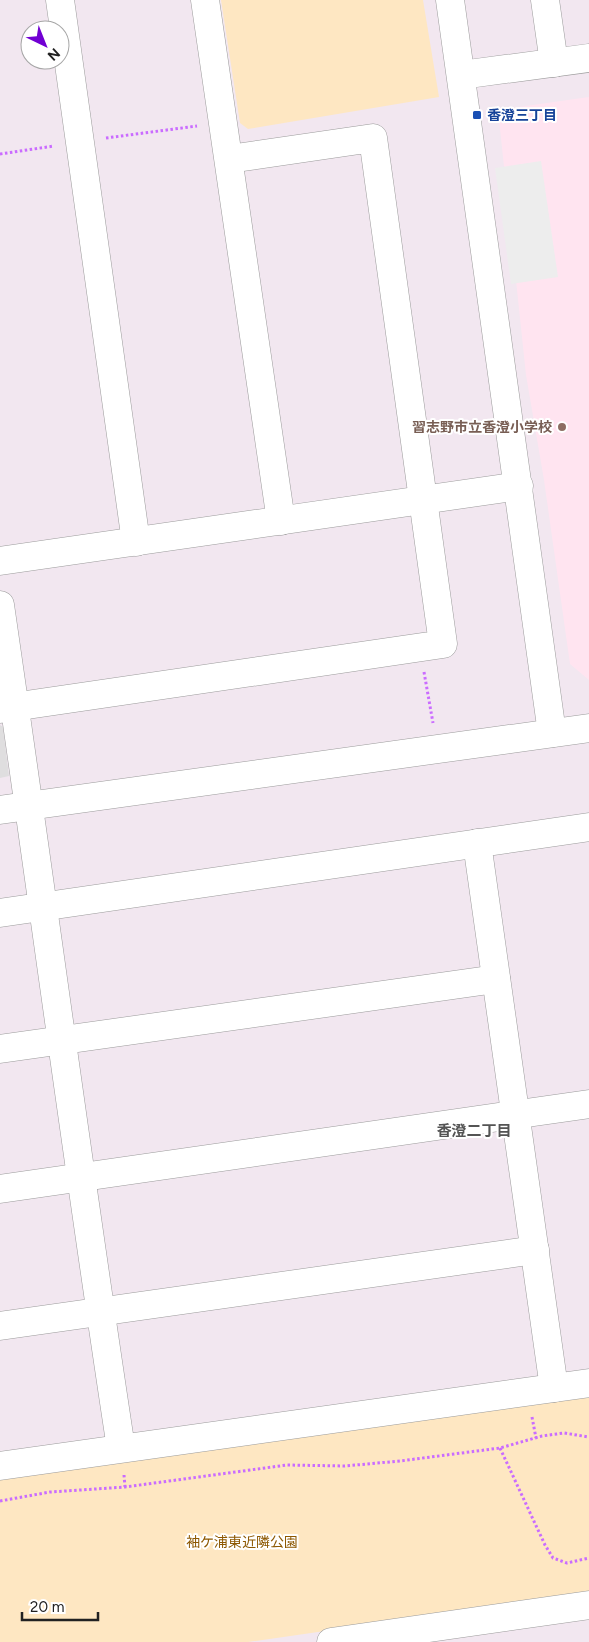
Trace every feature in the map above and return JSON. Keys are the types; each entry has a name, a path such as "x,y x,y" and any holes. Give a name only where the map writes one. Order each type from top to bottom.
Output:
{"street":[{"path":"60,0 136,542"},
{"path":"205,0 281,521"},
{"path":"450,0 552,733"},
{"path":"544,0 554,63"},
{"path":"461,75 589,58"},
{"path":"8,708 443,644 373,138 229,159"},
{"path":"0,561 519,486"},
{"path":"0,605 8,708 30,806 61,1040 121,1448"},
{"path":"0,810 589,728"},
{"path":"0,912 589,826"},
{"path":"477,843 554,1388"},
{"path":"0,1049 496,979"},
{"path":"0,1189 589,1104"},
{"path":"0,1326 535,1250"},
{"path":"0,1466 589,1383"},
{"path":"331,1642 589,1605"}],"path":[{"path":"101,139 198,126"},
{"path":"0,154 62,144"},
{"path":"420,648 435,731"},
{"path":"0,1501 50,1492 125,1487 287,1465 345,1466 400,1461 500,1448 542,1436 564,1433 589,1437"},
{"path":"500,1448 544,1546 553,1558 566,1562 589,1558"}],"shaded area":[{"name":"習志野市立香澄小学校","path":"589,97 589,680 570,664 544,480 526,375 498,110"},
{"path":"541,161 558,277 511,284 495,168"},
{"path":"0,725 3,727 9,776 0,778"}],"green space":[{"path":"221,0 423,0 439,97 248,129 240,123"},
{"name":"袖ケ浦東近隣公園","path":"589,1392 589,1593 248,1642 0,1642 0,1476"}],"place":[{"name":"香澄三丁目","path":"477,115"},
{"name":"習志野市立香澄小学校","path":"562,427"}],"district":[{"name":"香澄二丁目","path":"474,1131"}]}
